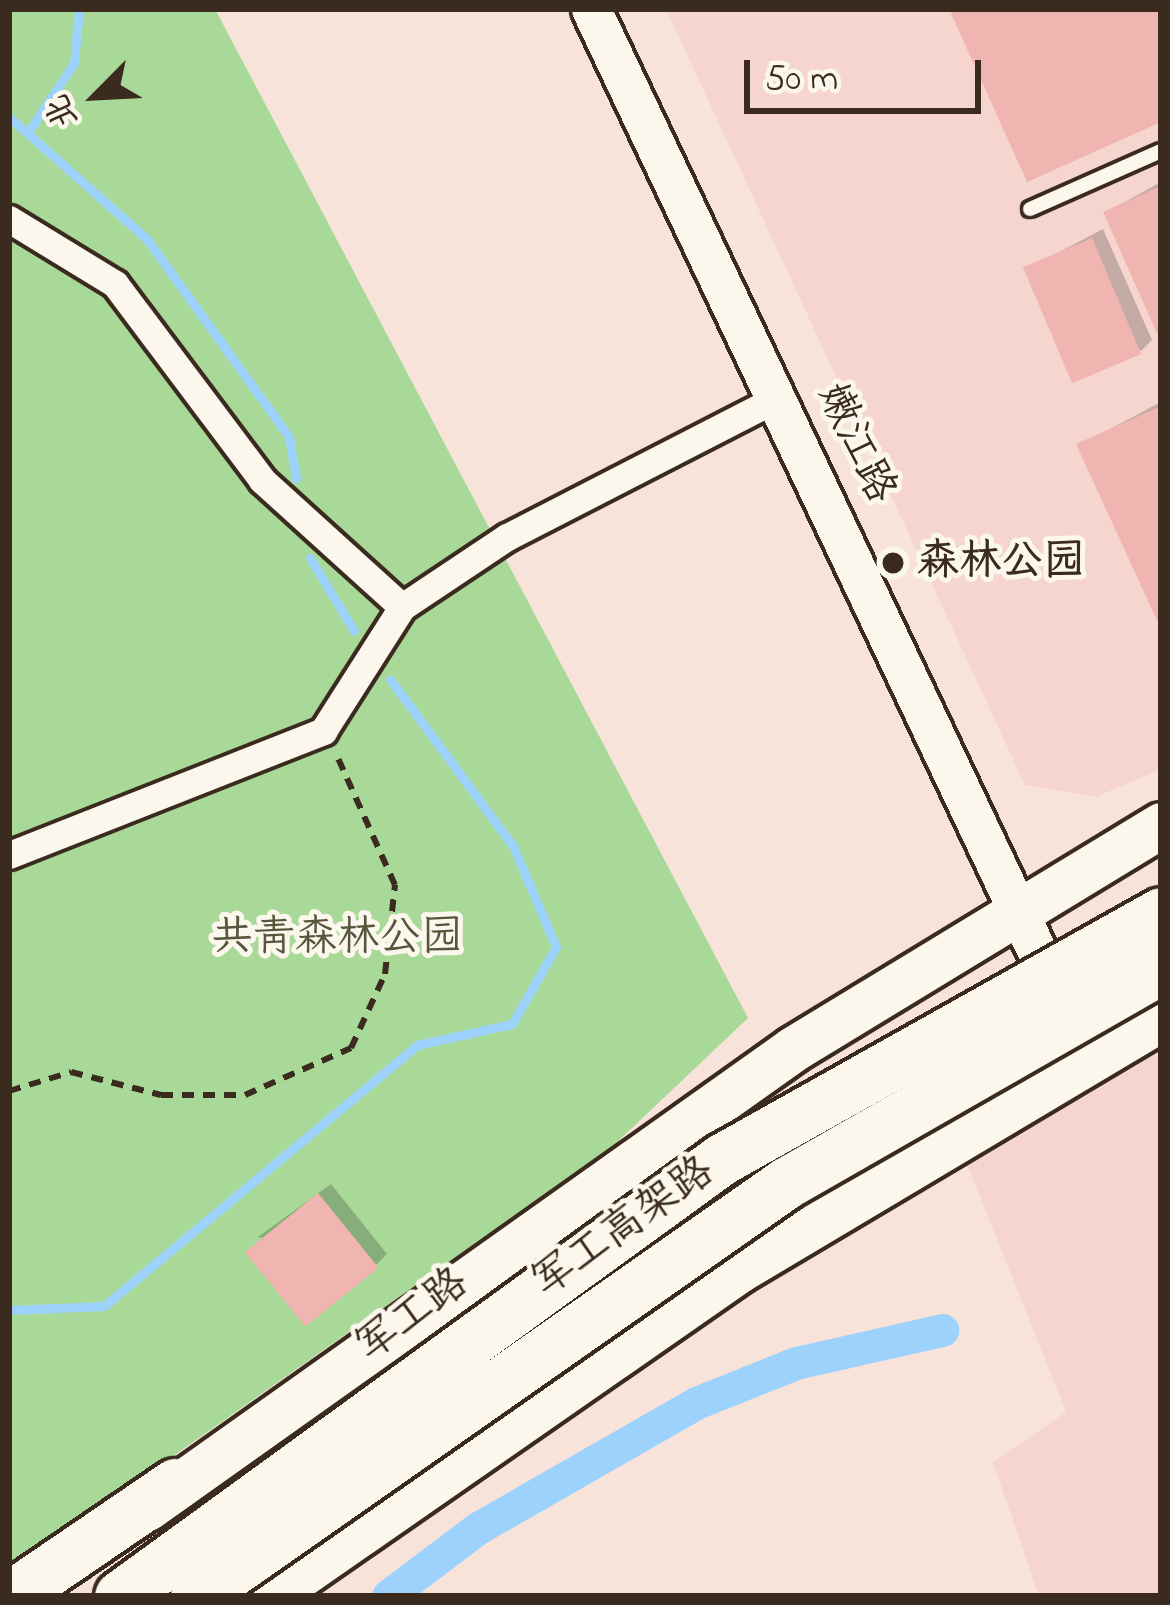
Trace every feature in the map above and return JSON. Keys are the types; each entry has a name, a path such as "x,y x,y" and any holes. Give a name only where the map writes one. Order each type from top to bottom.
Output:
{"highway":[{"name":"军工高架路","path":"120,1596 722,1160 1161,913"},
{"name":"军工高架路","path":"196,1596 786,1183 1161,968"},
{"path":"11,1596 175,1484"}],"main road":[{"name":"军工路","path":"45,1596 175,1484 755,1075 1010,912 1161,825"},
{"path":"269,1596 740,1270 1089,1053 1161,1018"}],"street":[{"name":"嫩江路","path":"591,9 779,397 1010,912 1089,1053"},
{"path":"9,219 115,284 262,480 402,607"},
{"path":"9,855 323,731 402,607 506,537 779,397"}],"lane":[{"path":"1030,209 1161,151"}],"path":[{"path":"9,1091 71,1072 161,1095 245,1095 351,1048 385,974 395,885 374,818 323,731"}],"shaded area":[{"path":"666,9 1161,9 1161,769 1096,797 1025,785"},
{"path":"1161,1032 1161,1596 1039,1596 993,1462 1066,1412 967,1164"}],"green space":[{"name":"共青森林公园","path":"9,9 215,9 748,1018 614,1145 9,1572"}],"building":[{"path":"949,9 1161,9 1161,122 1027,182"},
{"path":"1161,186 1161,342 1103,212"},
{"path":"1092,238 1141,354 1072,383 1023,267"},
{"path":"1161,406 1161,629 1076,444"},
{"path":"318,1193 378,1268 305,1327 245,1252"}],"waterway":[{"path":"28,132 74,63 79,9"},
{"path":"9,117 146,238 289,437 296,478"},
{"path":"310,558 354,631"},
{"path":"9,1310 104,1306 417,1045 512,1024 556,947 513,846 390,679"},
{"path":"388,1596 478,1528 696,1403 796,1363 942,1330"}],"place":[{"name":"森林公园","path":"893,563"}]}
